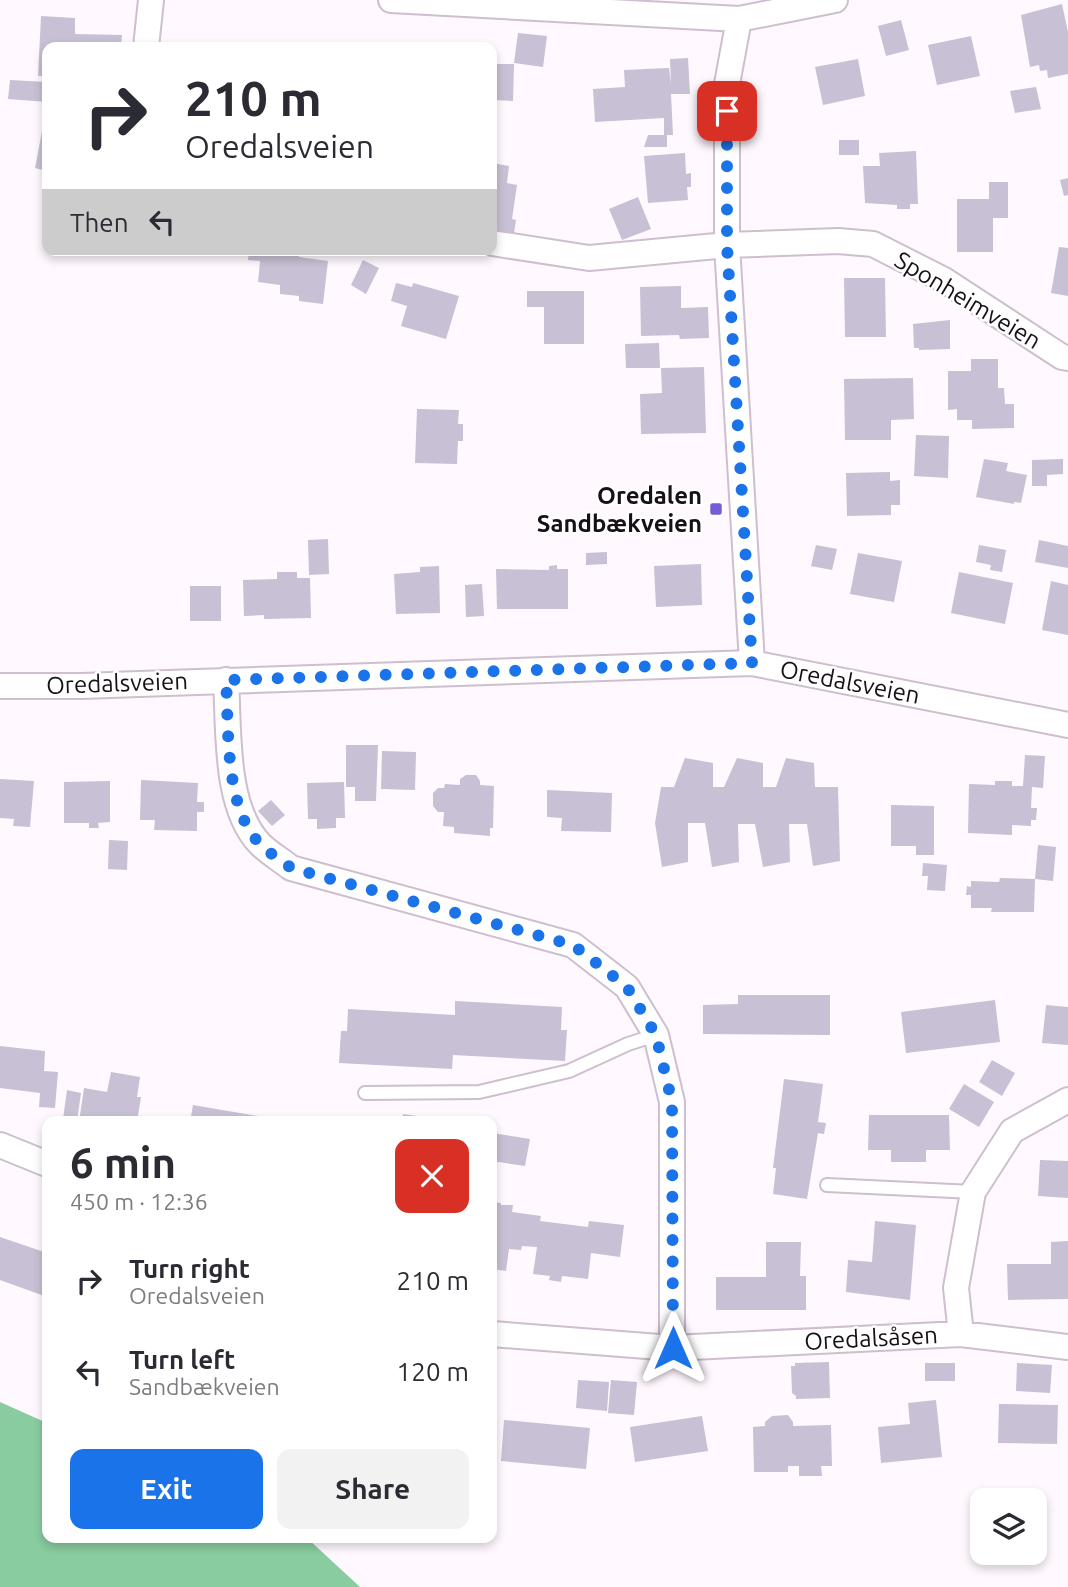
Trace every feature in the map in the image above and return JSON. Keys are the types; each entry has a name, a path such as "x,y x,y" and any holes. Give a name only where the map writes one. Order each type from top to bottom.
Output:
{"street":[{"path":"146,42 150,0"},
{"path":"391,0 739,19 835,0"},
{"path":"739,19 727,84 727,245 752,663"},
{"name":"Sponheimveien","path":"497,244 589,258 727,245 838,240 873,244 944,279 1068,358"},
{"name":"Oredalsveien","path":"0,686 752,663 1068,725"},
{"path":"226,680 232,779 242,815 259,844 291,868 573,945 627,987 656,1035 672,1102 673,1348"},
{"path":"961,1334 956,1288 972,1192 1012,1131 1068,1100"},
{"path":"0,1145 42,1162"},
{"name":"Oredalsåsen","path":"497,1334 673,1348 961,1334 1068,1346"}],"lane":[{"path":"365,1093 479,1092 569,1071 628,1044 656,1035"},
{"path":"827,1185 972,1192"}],"green space":[{"path":"0,1402 42,1421 42,1543 312,1543 360,1587 0,1587"}],"building":[{"path":"1062,4 1068,32 1068,74 1048,78 1047,70 1040,71 1039,65 1030,67 1021,15"},
{"path":"41,16 75,18 75,34 122,35 121,42 42,42 42,76 38,76"},
{"path":"901,20 909,50 886,56 878,26"},
{"path":"518,33 547,36 543,67 514,63"},
{"path":"971,36 980,76 937,85 928,45"},
{"path":"688,58 690,94 671,94 673,135 667,135 667,147 644,147 648,135 664,135 664,118 595,122 593,89 625,87 624,70 669,68 671,85 670,59"},
{"path":"858,59 865,96 823,105 815,67"},
{"path":"497,64 514,64 513,101 497,100"},
{"path":"10,80 42,82 42,102 8,99"},
{"path":"1036,87 1041,109 1015,113 1010,91"},
{"path":"42,131 42,170 35,168"},
{"path":"839,140 859,140 859,155 839,155"},
{"path":"916,151 918,204 910,204 910,209 897,209 897,205 865,203 863,166 880,166 879,153"},
{"path":"685,153 686,174 691,173 691,187 687,187 688,200 648,203 644,156"},
{"path":"497,164 509,166 507,183 517,185 512,219 516,220 513,240 497,237"},
{"path":"1068,178 1068,195 1064,196 1060,180"},
{"path":"989,182 1008,182 1008,218 993,218 993,252 957,252 957,199 989,199"},
{"path":"638,197 651,229 622,240 609,209"},
{"path":"1059,247 1068,248 1068,296 1051,293"},
{"path":"248,256 299,256 328,261 323,304 299,301 299,296 280,294 280,285 258,282 260,261 248,260"},
{"path":"363,260 379,268 366,294 351,285"},
{"path":"844,278 885,278 886,337 845,337"},
{"path":"396,283 412,287 413,283 459,296 446,339 401,326 407,306 391,301"},
{"path":"681,286 681,308 708,307 709,338 680,339 679,335 641,336 640,287"},
{"path":"527,291 584,291 584,344 544,344 544,307 527,307"},
{"path":"950,320 950,349 914,348 913,324"},
{"path":"659,343 660,368 626,368 625,344"},
{"path":"971,359 998,359 998,388 1004,388 1005,404 1014,404 1014,428 972,429 972,420 957,420 957,409 948,410 948,371 971,371"},
{"path":"704,367 706,433 641,434 640,394 662,393 661,368"},
{"path":"913,378 914,419 891,420 891,440 845,440 844,379"},
{"path":"417,409 459,410 458,424 463,424 463,441 458,441 457,464 415,463"},
{"path":"916,435 949,436 948,478 914,476"},
{"path":"984,459 1008,463 1006,471 1027,475 1021,503 976,497"},
{"path":"1063,459 1063,474 1047,475 1047,486 1032,486 1032,460"},
{"path":"890,472 890,481 900,480 900,505 891,505 891,515 847,516 846,473"},
{"path":"328,539 329,574 309,575 308,540"},
{"path":"1039,540 1068,546 1068,568 1035,562"},
{"path":"816,545 837,549 832,570 811,566"},
{"path":"979,545 1006,550 1002,572 990,570 991,565 976,562"},
{"path":"607,552 607,564 586,565 586,553"},
{"path":"858,553 902,561 894,602 850,594"},
{"path":"701,564 702,605 656,607 654,566"},
{"path":"557,565 557,569 568,569 568,609 497,609 496,569 549,570 549,566"},
{"path":"439,566 440,613 396,614 394,574 420,572 420,567"},
{"path":"277,572 297,572 297,578 310,578 311,618 264,619 264,615 244,616 243,580 277,579"},
{"path":"959,572 1013,583 1005,624 951,613"},
{"path":"1051,581 1068,585 1068,635 1042,630"},
{"path":"482,584 484,616 466,617 465,585"},
{"path":"190,586 221,586 221,621 190,621"},
{"path":"346,745 378,745 376,801 355,801 355,787 346,787"},
{"path":"382,751 416,752 415,790 381,789"},
{"path":"1025,755 1045,756 1043,788 1032,787 1031,808 1037,808 1036,820 1031,820 1031,826 1012,825 1012,835 968,833 969,784 995,785 995,781 1012,781 1012,786 1023,786"},
{"path":"685,758 713,763 713,787 724,787 737,758 763,763 763,787 776,787 786,758 814,763 815,787 838,787 840,861 813,866 807,824 789,824 790,862 763,867 755,824 738,824 739,862 712,867 705,823 688,823 688,862 662,867 655,823 661,787 674,787"},
{"path":"466,775 476,775 480,785 494,786 493,828 490,828 490,836 454,833 454,827 443,826 444,812 438,812 433,806 433,793 438,788 444,788 445,784 460,785 460,779"},
{"path":"0,779 34,781 30,827 13,826 14,819 0,818"},
{"path":"141,780 198,783 197,802 204,802 204,812 197,812 197,831 154,830 155,820 140,820"},
{"path":"110,781 110,822 98,823 99,828 89,828 89,823 64,823 64,782"},
{"path":"344,782 345,818 336,818 336,828 317,829 317,819 308,819 307,783"},
{"path":"547,790 612,793 611,832 561,831 562,818 547,817"},
{"path":"271,800 285,815 272,826 258,811"},
{"path":"891,805 934,806 934,855 916,855 916,846 891,846"},
{"path":"109,840 128,841 127,870 108,869"},
{"path":"1038,845 1056,847 1053,881 1035,879"},
{"path":"923,863 947,865 945,891 927,890 928,876 922,876"},
{"path":"1000,878 1035,879 1034,912 991,912 992,908 971,908 971,895 966,895 971,881 999,882"},
{"path":"738,995 830,995 830,1035 703,1034 703,1005 738,1004"},
{"path":"995,1000 1000,1042 906,1053 901,1012"},
{"path":"455,1001 562,1007 561,1030 567,1030 565,1061 453,1055 452,1069 339,1063 341,1031 347,1031 348,1009 455,1015"},
{"path":"1046,1005 1068,1007 1068,1045 1042,1043"},
{"path":"0,1046 45,1051 44,1071 58,1072 55,1108 39,1107 40,1093 0,1088"},
{"path":"992,1060 1015,1073 1002,1096 979,1082"},
{"path":"111,1072 140,1077 138,1116 80,1116 84,1088 107,1092"},
{"path":"784,1079 823,1084 818,1122 826,1123 824,1134 818,1133 807,1199 773,1194 776,1168 773,1168"},
{"path":"964,1084 994,1102 979,1127 949,1109"},
{"path":"67,1090 81,1093 78,1116 63,1116"},
{"path":"193,1105 258,1116 191,1116"},
{"path":"869,1115 949,1115 950,1150 926,1150 926,1162 891,1162 891,1150 868,1150"},
{"path":"497,1134 530,1139 525,1166 497,1162"},
{"path":"1040,1160 1068,1161 1068,1198 1038,1196"},
{"path":"497,1203 513,1205 512,1212 541,1216 540,1221 588,1227 589,1221 624,1225 620,1257 591,1253 588,1279 562,1276 561,1282 549,1280 550,1276 533,1274 537,1247 509,1249 506,1271 497,1270"},
{"path":"875,1221 916,1225 910,1300 846,1292 848,1260 872,1262"},
{"path":"0,1237 42,1251 42,1295 0,1280"},
{"path":"1068,1241 1068,1299 1008,1300 1007,1264 1051,1264 1051,1242"},
{"path":"766,1242 801,1242 800,1276 806,1276 806,1310 716,1310 716,1277 766,1277"},
{"path":"829,1362 830,1398 796,1399 792,1393 791,1366 795,1366 795,1363"},
{"path":"925,1363 955,1363 955,1381 925,1381"},
{"path":"1017,1363 1052,1365 1050,1393 1016,1391"},
{"path":"578,1380 609,1382 607,1411 576,1408"},
{"path":"611,1380 637,1382 634,1415 608,1413"},
{"path":"936,1400 942,1457 881,1463 878,1427 910,1424 908,1403"},
{"path":"999,1404 1058,1405 1057,1444 998,1443"},
{"path":"788,1415 793,1426 831,1425 832,1466 821,1466 822,1476 799,1476 799,1466 788,1466 788,1472 754,1472 753,1427 765,1426 765,1422 772,1416"},
{"path":"702,1416 708,1451 635,1462 630,1427"},
{"path":"504,1420 590,1428 586,1469 501,1461"}],"place":[{"name":"Oredalen Sandbækveien","path":"716,509"}],"route":[{"path":"673,1348 672,1102 656,1035 627,987 573,945 291,868 259,844 242,815 232,779 226,680 752,663 727,245 727,111"}]}
